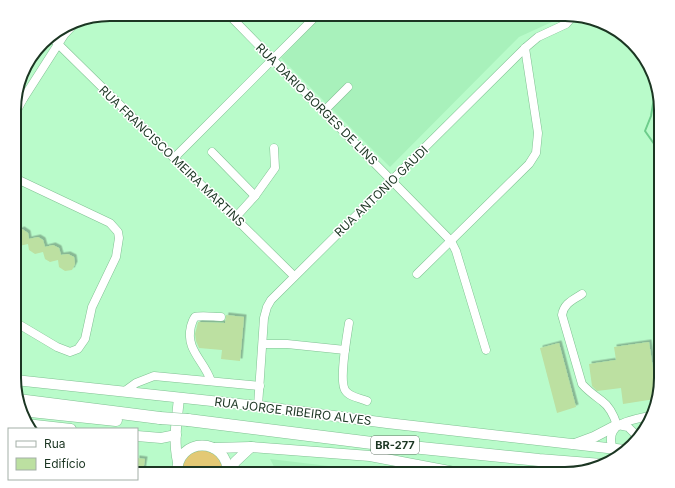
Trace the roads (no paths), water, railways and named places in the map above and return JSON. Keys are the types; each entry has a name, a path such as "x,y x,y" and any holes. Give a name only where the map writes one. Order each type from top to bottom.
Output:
{"highway":[{"name":"BR-277","path":"24,401 160,421"},
{"name":"BR-277","path":"27,410 160,421 588,464"},
{"name":"BR-277","path":"188,424 392,452 540,467"}],"main road":[{"name":"RUA JORGE RIBEIRO ALVES","path":"21,381 258,406 572,445 618,449"},
{"path":"177,467 176,435 179,398"},
{"path":"572,445 594,437 617,425"},
{"path":"35,426 47,428"},
{"path":"138,436 161,438 176,435 195,446"},
{"path":"161,438 177,467"},
{"path":"177,467 182,455 195,446 201,445 214,448 251,447 370,456 428,467"},
{"path":"232,467 235,462 251,447"},
{"path":"214,448 220,452 228,467"}],"street":[{"name":"RUA DARIO BORGES DE LINS","path":"235,21 451,241"},
{"path":"174,158 311,21"},
{"name":"RUA ANTONIO GAUDI","path":"258,406 264,318 271,300 525,48 538,37 566,24 569,21"},
{"path":"23,91 66,33"},
{"name":"RUA FRANCISCO MEIRA MARTINS","path":"55,41 294,276"},
{"path":"417,274 529,164 536,154 538,133 525,48"},
{"path":"324,111 348,88"},
{"path":"234,218 255,196 275,168 276,162 274,148"},
{"path":"212,152 255,196"},
{"path":"21,181 110,223 118,232 119,238 116,257 92,307 85,339 78,349 70,352 57,347 21,326"},
{"path":"451,241 456,251 486,350"},
{"path":"582,294 566,304 562,315 563,322 582,384 588,391 603,402 612,414 617,425"},
{"path":"211,381 208,371 192,347 190,332 195,318 199,316 221,317"},
{"path":"348,324 343,384 345,390 350,395 367,401"},
{"path":"263,344 287,344 345,350"},
{"path":"125,391 136,383 154,376 260,386"},
{"path":"613,448 611,441 613,432 617,425 645,417"},
{"path":"617,425 628,427 635,433"}],"waterway":[{"path":"653,101 651,116 645,131 654,144"}]}
